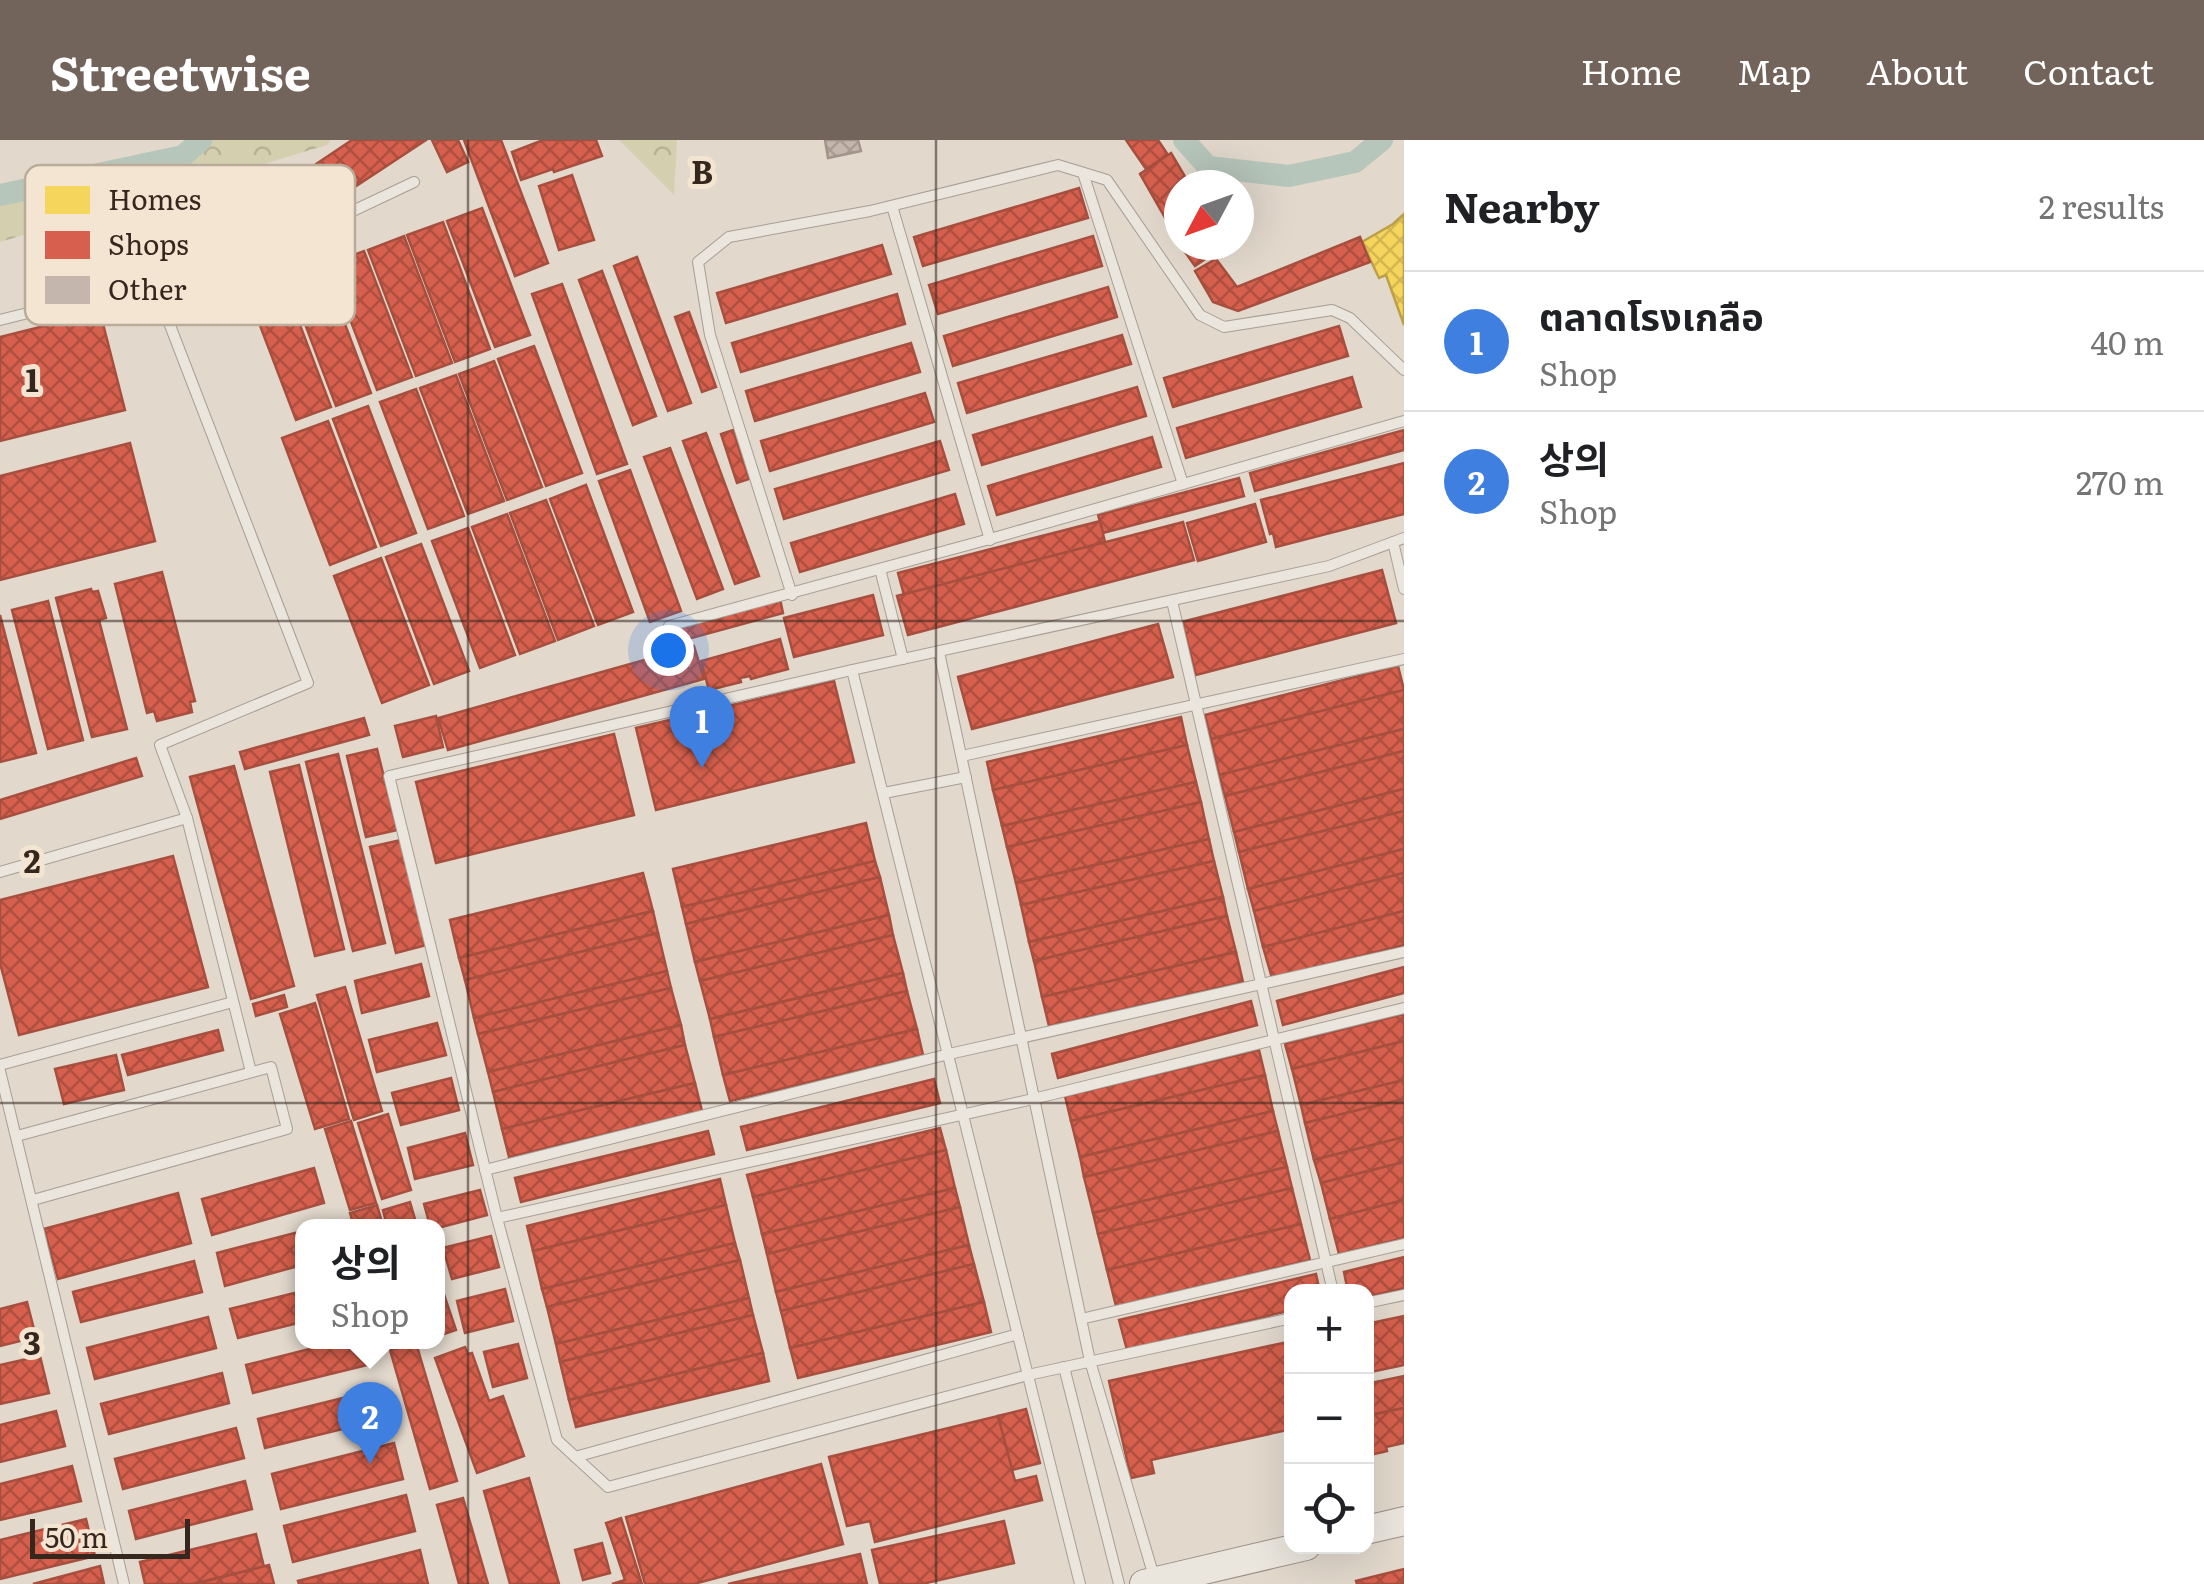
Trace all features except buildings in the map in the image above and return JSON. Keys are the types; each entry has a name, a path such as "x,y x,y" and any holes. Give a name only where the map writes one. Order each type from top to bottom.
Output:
{"main road":[{"path":"1374,1528 1404,1520"},
{"path":"1150,1583 1284,1551"}],"lane":[{"path":"792,594 710,335 698,262 729,237 892,206 1058,165 1107,180 1200,315 1224,327 1332,310 1350,318 1404,370"},
{"path":"1083,173 1183,484"},
{"path":"355,210 414,182"},
{"path":"892,206 990,540"},
{"path":"0,320 25,314"},
{"path":"170,325 308,684 160,745 187,818 252,1072"},
{"path":"669,626 990,540 1404,421"},
{"path":"1284,1320 1028,1374 608,1487 557,1440 497,1218 390,776 1330,566 1399,540 1404,588"},
{"path":"880,569 903,659"},
{"path":"1172,601 1331,1284"},
{"path":"939,652 1090,1361 1150,1583"},
{"path":"962,756 1404,659"},
{"path":"852,670 1080,1584"},
{"path":"884,794 966,777"},
{"path":"0,872 187,818"},
{"path":"486,1170 1020,1037 1404,952"},
{"path":"124,1584 0,1068 233,1002"},
{"path":"497,1218 1033,1099 1404,1008"},
{"path":"17,1136 270,1067 287,1129 33,1200"},
{"path":"1082,1319 1404,1244"},
{"path":"1374,1301 1404,1295"},
{"path":"575,1457 1018,1334"},
{"path":"1064,1367 1119,1584"}],"green space":[{"path":"204,140 331,140 327,145 260,165 162,165 186,160"},
{"path":"619,140 677,140 674,195"},
{"path":"25,194 25,235 0,242 0,199"}],"waterway":[{"path":"141,165 183,156 201,140"},
{"path":"1184,140 1208,167 1289,176 1355,162 1382,140"},
{"path":"0,195 25,190"}],"place":[{"name":"ตลาดโรงเกลือ","path":"702,768"},
{"name":"상의","path":"370,1464"}]}
